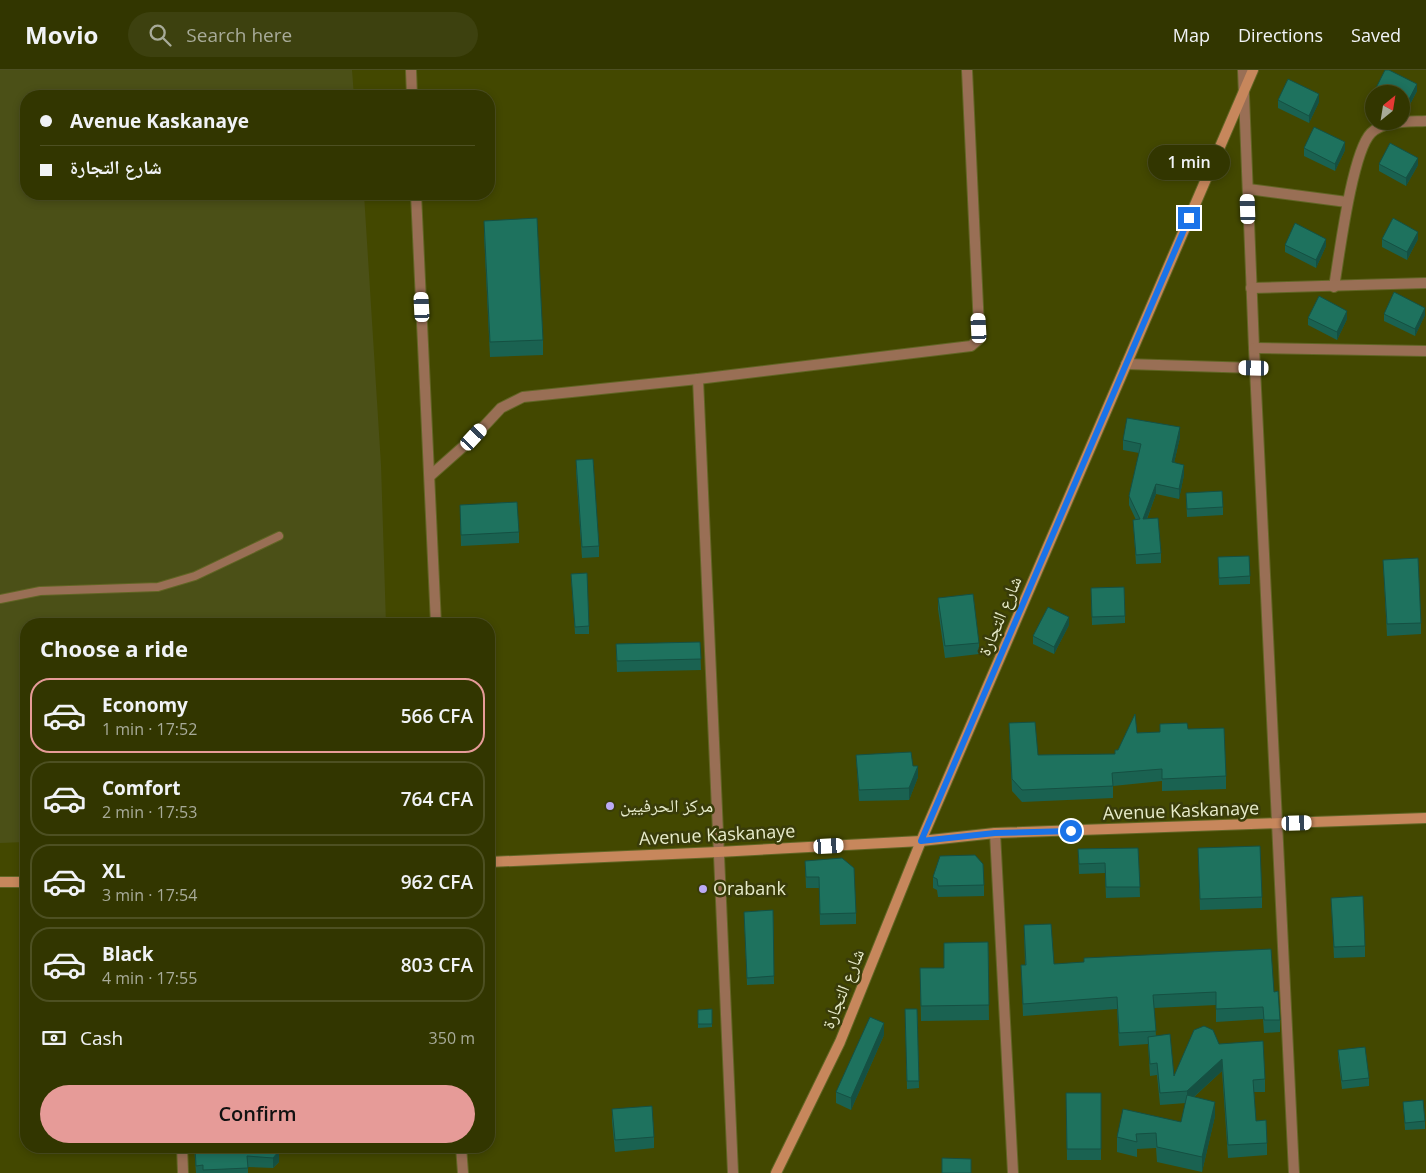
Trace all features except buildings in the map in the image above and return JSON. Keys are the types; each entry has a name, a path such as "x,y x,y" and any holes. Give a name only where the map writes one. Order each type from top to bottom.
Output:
{"street":[{"path":"410,70 412,90"},
{"path":"430,476 474,437 501,408 523,397 698,379 970,346 978,340 967,70"},
{"path":"1243,70 1254,368 1294,1173"},
{"name":"شارع التجارة","path":"776,1173 840,1042 921,841 1253,70"},
{"path":"1334,287 1347,202 1361,153 1370,134 1386,124 1426,121"},
{"path":"1248,189 1347,202"},
{"path":"416,200 436,618"},
{"path":"1251,288 1426,283"},
{"path":"1254,348 1426,352"},
{"path":"1126,364 1254,368"},
{"path":"698,379 733,1173"},
{"name":"Avenue Kaskanaye","path":"495,862 921,841 995,833 1426,818"},
{"path":"995,833 1013,1173"},
{"path":"0,882 20,882"},
{"path":"182,1153 183,1173"},
{"path":"462,1153 463,1173"}],"lane":[{"path":"0,599 40,591 158,587 195,576 279,536"}],"shaded area":[{"path":"0,70 352,70 354,90 20,90 20,200 364,200 381,465 386,618 20,618 20,842 0,843"}],"place":[{"name":"مركز الحرفيين","path":"610,806"},
{"name":"Orabank","path":"703,889"}],"route":[{"path":"1071,831 995,833 921,841 1189,218"}]}
